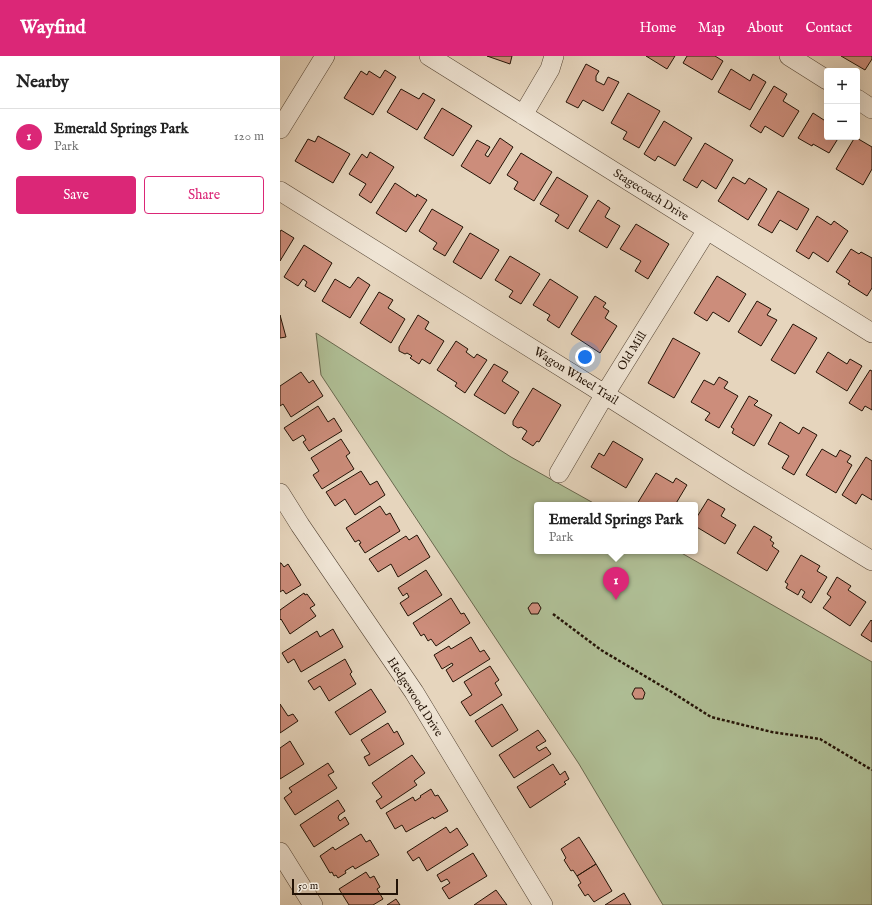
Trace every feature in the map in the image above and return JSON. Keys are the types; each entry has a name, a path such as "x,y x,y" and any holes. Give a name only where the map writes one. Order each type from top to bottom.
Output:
{"street":[{"path":"280,129 325,56"},
{"name":"Stagecoach Drive","path":"429,56 872,333"},
{"path":"523,115 546,75 554,56"},
{"path":"789,56 824,78"},
{"path":"860,101 872,109"},
{"name":"Wagon Wheel Trail","path":"280,191 738,479 872,561"},
{"name":"Old Mill","path":"559,473 605,394 707,230"},
{"name":"Hedgewood Drive","path":"280,493 300,525 414,692 543,905"},
{"path":"280,852 313,905"}],"path":[{"path":"553,614 601,650 711,717 772,732 820,739 872,770"}],"green space":[{"path":"316,333 511,457 592,502 534,502 534,554 683,554 872,662 872,905 663,905 579,764 321,375"}],"building":[{"path":"487,56 512,56 510,64"},
{"path":"646,56 675,56 667,69"},
{"path":"687,56 715,56 723,61 712,80 683,63"},
{"path":"841,56 872,56 872,59 865,70"},
{"path":"586,64 599,71 596,76 596,81 604,85 608,77 619,82 603,111 583,100 578,108 566,102"},
{"path":"731,69 750,81 753,74 766,82 750,110 718,92"},
{"path":"385,70 396,77 373,115 344,98 361,71 367,75 369,71 380,78"},
{"path":"774,86 787,94 783,101 799,111 783,137 765,126 761,133 750,126"},
{"path":"401,89 419,99 423,93 435,100 417,130 387,112"},
{"path":"628,93 660,111 639,148 623,139 627,132 611,123"},
{"path":"442,108 472,126 453,156 424,138"},
{"path":"813,113 824,120 824,140 837,140 829,153 798,138"},
{"path":"664,121 692,138 675,166 658,156 655,161 644,154"},
{"path":"318,136 350,154 333,183 295,161 308,139 315,142"},
{"path":"500,138 513,147 490,184 461,166 477,140 490,147 485,155 488,157"},
{"path":"853,140 860,140 872,147 872,169 863,185 836,169"},
{"path":"705,143 733,160 716,189 702,180 697,188 683,180"},
{"path":"370,152 394,167 371,203 359,195 366,184 349,174 362,154 367,158"},
{"path":"521,153 552,172 534,201 514,189 518,182 507,175"},
{"path":"557,177 588,196 568,229 555,221 559,215 540,204"},
{"path":"733,177 745,184 749,178 767,189 748,220 718,201"},
{"path":"395,183 416,197 417,194 427,200 406,232 376,213"},
{"path":"778,191 809,209 797,230 780,220 772,233 758,225"},
{"path":"598,200 610,208 605,217 620,226 607,248 579,231"},
{"path":"432,209 463,227 445,256 433,249 437,243 419,231"},
{"path":"817,216 831,225 834,221 848,231 828,262 813,252 809,259 796,251"},
{"path":"636,224 669,244 648,279 635,271 641,261 620,249"},
{"path":"281,230 294,238 280,261 280,232"},
{"path":"470,233 499,250 481,279 453,262"},
{"path":"304,245 332,263 315,292 305,286 307,282 303,279 298,286 284,277"},
{"path":"851,249 859,254 861,252 872,258 872,288 867,296 848,284 850,281 836,272"},
{"path":"510,256 540,274 521,304 509,297 513,291 495,280"},
{"path":"717,276 746,294 729,322 713,312 707,321 694,313"},
{"path":"358,277 370,285 350,318 322,301 335,279 350,288"},
{"path":"550,279 578,297 559,328 547,320 550,315 533,305"},
{"path":"379,292 393,300 388,308 405,319 391,343 360,323"},
{"path":"595,296 606,303 603,307 609,311 605,318 617,326 600,353 571,334"},
{"path":"757,301 771,309 767,315 777,320 761,346 738,332"},
{"path":"280,315 286,337 280,338"},
{"path":"418,315 429,322 425,329 444,341 430,364 422,359 419,364 410,358 412,356 399,351 399,347"},
{"path":"793,324 817,338 795,374 771,360"},
{"path":"673,338 700,353 674,398 648,383"},
{"path":"456,341 468,349 466,352 474,358 477,354 487,360 465,393 455,386 457,383 437,370"},
{"path":"828,352 847,364 850,359 862,366 847,391 816,372"},
{"path":"494,364 508,372 502,381 519,392 505,414 474,395"},
{"path":"870,370 872,371 872,410 865,406 862,411 849,403"},
{"path":"301,372 309,383 313,380 323,396 291,417 283,404 280,406 280,386"},
{"path":"719,377 728,382 724,388 738,396 719,428 705,420 710,413 691,402 704,380 714,385"},
{"path":"533,388 561,405 539,442 537,441 533,446 522,439 527,431 521,427 518,428 513,425 513,421"},
{"path":"749,396 758,401 754,405 772,415 754,446 732,433 734,429 731,427"},
{"path":"318,406 328,422 334,418 342,431 309,451 303,442 306,440 303,435 293,441 284,428"},
{"path":"780,422 799,434 803,427 817,435 794,475 782,468 789,456 768,444"},
{"path":"341,439 350,453 346,456 354,469 322,489 313,475 319,471 311,458"},
{"path":"613,441 643,459 626,488 591,467 599,453 604,456"},
{"path":"822,449 836,457 840,450 851,456 847,462 852,465 836,493 806,475"},
{"path":"866,457 872,461 872,500 862,494 856,504 842,495"},
{"path":"361,471 370,485 377,481 385,495 355,515 345,499 335,506 326,492"},
{"path":"656,473 673,483 676,478 687,485 677,502 638,502"},
{"path":"708,499 725,509 721,516 736,525 725,544 698,528 698,515"},
{"path":"380,506 386,515 390,513 400,531 365,553 359,544 361,543 359,540 355,542 346,528"},
{"path":"754,526 772,537 770,540 774,543 772,546 779,551 767,571 737,553"},
{"path":"417,535 430,557 398,577 391,564 378,572 369,559 406,536 409,540"},
{"path":"801,555 820,566 817,571 827,577 811,603 802,597 805,592 801,589 798,595 786,588 788,584 785,582"},
{"path":"280,563 284,567 288,564 301,585 286,594 283,590 280,592"},
{"path":"426,570 442,595 408,616 400,603 409,597 407,593 403,596 398,588"},
{"path":"837,577 851,586 848,590 866,602 850,626 823,608 831,597 827,594"},
{"path":"304,593 305,595 307,594 315,605 310,608 316,616 290,634 281,619 280,620 280,610"},
{"path":"451,598 461,614 464,613 470,623 436,646 431,639 428,641 424,634 421,636 413,623"},
{"path":"532,603 538,603 541,608 538,614 531,614 528,608"},
{"path":"871,620 872,621 872,642 861,635"},
{"path":"333,629 343,647 301,672 294,659 288,663 282,653 317,631 320,637"},
{"path":"471,637 480,652 484,650 490,659 453,682 446,670 453,665 452,663 442,669 434,655 449,646 451,649"},
{"path":"345,659 352,672 350,674 356,684 329,701 320,686 314,690 308,681"},
{"path":"490,666 499,680 495,683 502,695 470,716 461,702 472,695 464,682"},
{"path":"635,688 642,688 645,693 643,699 635,699 632,694"},
{"path":"371,689 386,712 350,735 335,712"},
{"path":"280,704 288,716 293,714 298,721 280,733"},
{"path":"502,704 518,730 492,747 475,721"},
{"path":"388,723 394,733 397,731 404,744 369,766 364,757 370,754 361,740"},
{"path":"538,730 546,741 536,747 539,751 546,747 551,754 514,778 499,755"},
{"path":"290,741 304,764 280,779 280,748"},
{"path":"412,755 425,773 414,781 417,785 381,809 376,801 382,797 372,783"},
{"path":"328,763 334,772 328,775 337,788 295,815 284,798 292,792 289,788"},
{"path":"553,764 560,775 565,771 569,779 564,782 566,784 530,808 517,787"},
{"path":"431,789 435,796 438,795 448,811 434,819 433,817 406,832 402,825 395,829 386,813 413,797 415,801"},
{"path":"338,800 345,811 339,815 338,818 340,821 345,817 349,824 314,847 300,825"},
{"path":"446,827 450,833 457,828 468,845 427,871 419,857 413,861 407,852"},
{"path":"361,834 366,842 370,840 379,855 355,869 353,866 338,878 336,875 334,876 332,872 330,873 320,856 333,847 335,850"},
{"path":"579,837 596,864 577,876 573,870 571,871 564,860 566,858 561,849"},
{"path":"473,853 487,876 449,899 442,888 450,883 447,879 441,882 437,875"},
{"path":"596,864 612,891 594,902 588,894 585,896 578,885 581,883 577,876"},
{"path":"366,872 370,878 374,876 380,887 377,889 383,899 373,905 349,905 339,889"},
{"path":"496,890 507,905 474,905"},
{"path":"624,893 631,905 605,905"},
{"path":"396,899 400,905 387,905"}],"place":[{"name":"Emerald Springs Park","path":"616,600"}]}
